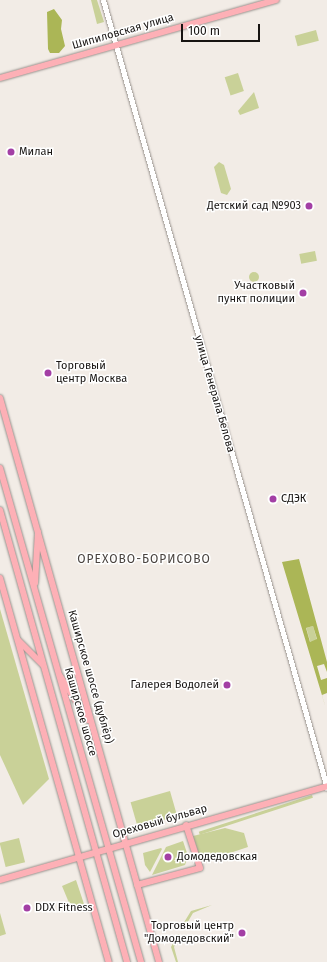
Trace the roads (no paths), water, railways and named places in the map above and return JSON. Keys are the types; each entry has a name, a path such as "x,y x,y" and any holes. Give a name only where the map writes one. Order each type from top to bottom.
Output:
{"main road":[{"name":"Шипиловская улица","path":"0,78 276,0"},
{"name":"Каширское шоссе (дублёр)","path":"0,398 39,531 159,962"},
{"name":"Каширское шоссе","path":"0,468 141,962"},
{"name":"Каширское шоссе","path":"0,510 127,962"},
{"path":"35,591 39,531"},
{"path":"0,578 109,962"},
{"path":"17,639 44,666"},
{"path":"58,673 74,694 94,730"},
{"name":"Ореховый бульвар","path":"0,880 186,825 327,787"},
{"path":"137,886 200,868 186,825"}],"street":[{"name":"улица Генерала Белова","path":"103,0 327,787"}],"place":[{"name":"Милан","path":"11,152"},
{"name":"Детский сад №903","path":"309,206"},
{"name":"Участковый пункт полиции","path":"303,293"},
{"name":"Торговый центр Москва","path":"48,373"},
{"name":"СДЭК","path":"273,499"},
{"name":"Галерея Водолей","path":"227,685"},
{"name":"Домодедовская","path":"168,857"},
{"name":"DDX Fitness","path":"27,908"},
{"name":"Торговый центр \"Домодедовский\"","path":"242,933"}],"district":[{"name":"ОРЕХОВО-БОРИСОВО","path":"144,560"}]}
